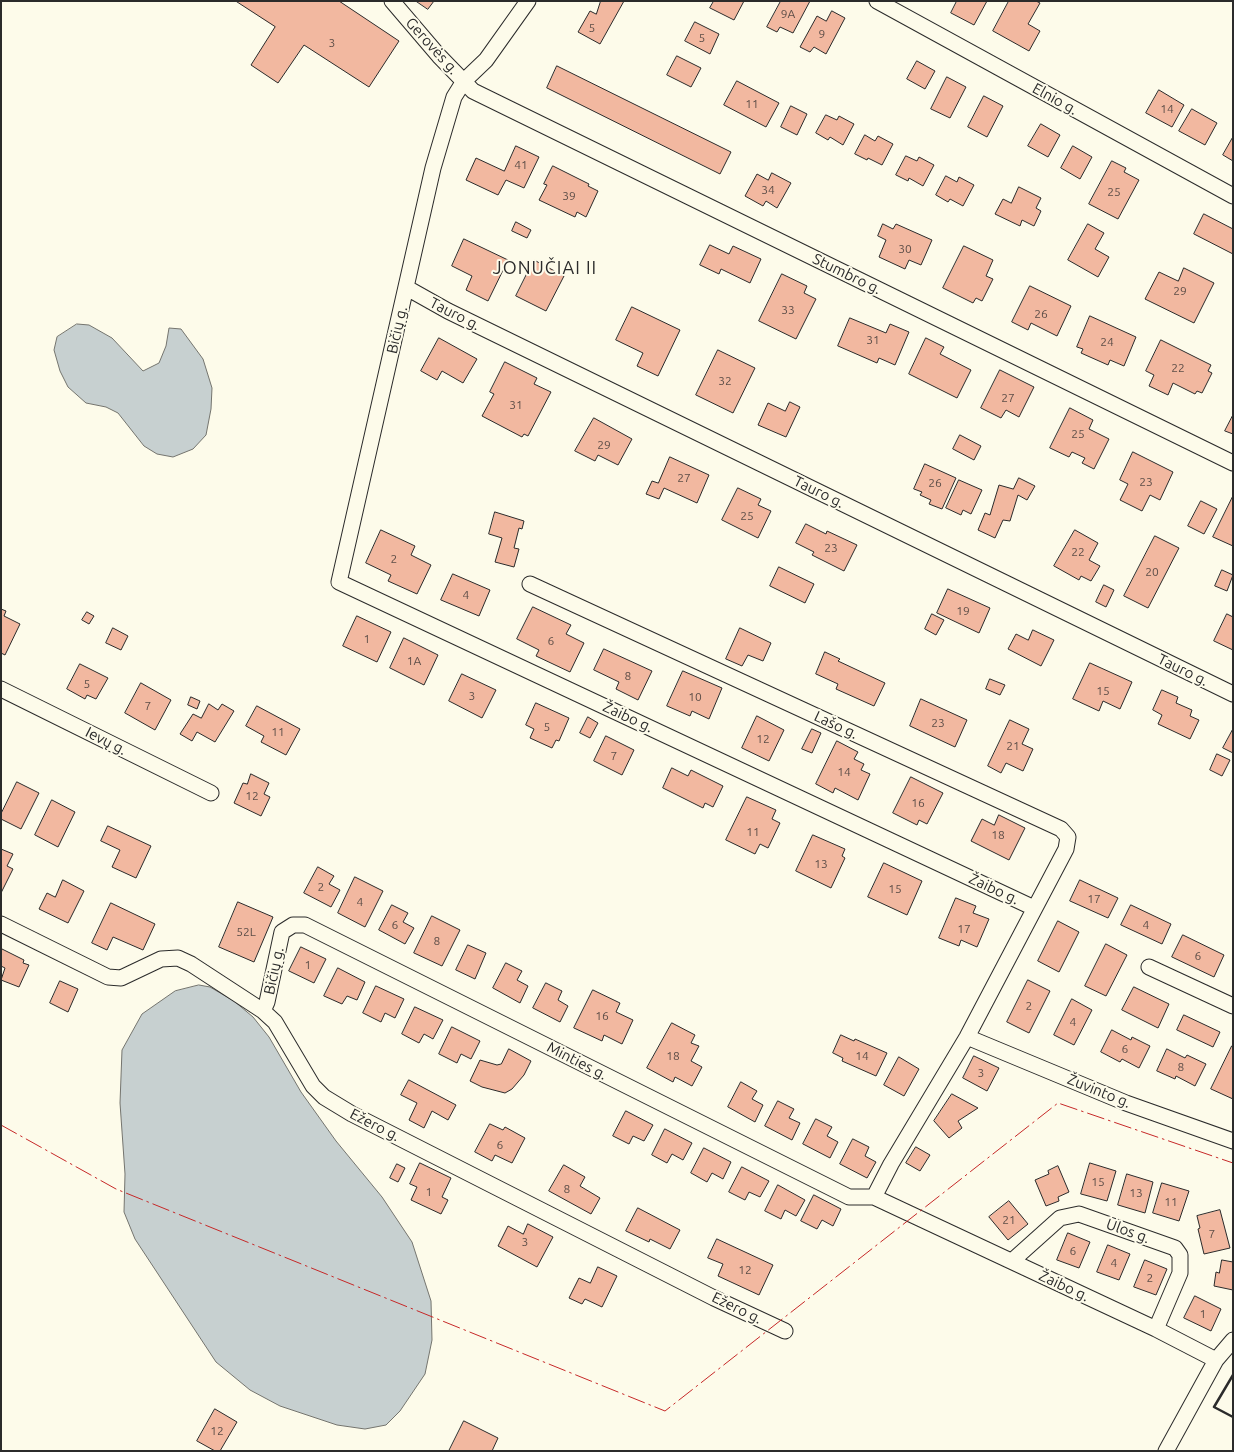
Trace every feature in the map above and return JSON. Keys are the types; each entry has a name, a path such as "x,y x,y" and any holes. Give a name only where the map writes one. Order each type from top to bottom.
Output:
{"street":[{"name":"Gerovės g.","path":"392,1 439,56 464,81 486,60 528,1"},
{"name":"Elnio g.","path":"877,1 1233,196"},
{"name":"Bičių g.","path":"338,582 433,168 454,97 464,81"},
{"name":"Stumbro g.","path":"464,81 473,91 487,98 1233,463"},
{"name":"Tauro g.","path":"407,288 457,316 1233,694"},
{"name":"Žaibo g.","path":"338,582 1034,908 966,1036 874,1196 1156,1329 1216,1360"},
{"name":"Lašo g.","path":"530,584 1061,828 1068,837 1066,849 1034,908"},
{"name":"Ievų g.","path":"1,689 210,793"},
{"name":"Ežero g.","path":"1,924 108,977 121,978 161,959 178,958 192,964 263,1011 275,1022 313,1086 324,1097 369,1123 714,1298 785,1331"},
{"name":"Minties g.","path":"282,932 293,925 305,925 849,1197 874,1196"},
{"name":"Bičių g.","path":"263,1011 267,1002 282,932"},
{"path":"1149,967 1233,1006"},
{"name":"Žuvinto g.","path":"966,1036 1126,1103 1233,1142"},
{"name":"Ūlos g.","path":"1012,1262 1060,1218 1078,1214 1175,1248 1180,1255 1180,1273 1156,1329"},
{"path":"1166,1451 1216,1360 1233,1340"}],"shaded area":[{"path":"77,324 89,325 112,338 143,371 159,363 166,346 169,328 181,329 203,359 212,388 211,409 206,435 193,449 173,457 157,454 144,446 118,413 106,407 86,403 68,387 60,371 54,350 57,337"},
{"path":"199,985 210,987 234,1001 253,1017 269,1037 301,1092 336,1141 382,1197 412,1242 431,1301 432,1340 425,1374 400,1411 386,1425 365,1429 337,1425 280,1406 250,1390 216,1362 135,1239 124,1212 125,1174 120,1103 122,1050 142,1014 175,991"}],"building":[{"path":"236,1 339,1 399,41 369,87 304,45 278,83 251,65 275,27"},
{"path":"416,1 434,1 428,9"},
{"path":"601,1 624,1 600,44 578,32 590,11 596,14"},
{"path":"714,1 744,1 734,20 710,8"},
{"path":"781,1 810,1 793,33 780,27 777,32 767,27"},
{"path":"957,1 987,1 974,25 951,13"},
{"path":"1009,1 1036,1 1040,3 1028,24 1040,31 1029,51 993,31"},
{"path":"832,11 845,18 826,54 814,47 810,52 800,47 817,16 826,21"},
{"path":"695,22 719,34 710,54 685,41"},
{"path":"677,56 701,68 691,87 667,75"},
{"path":"917,61 935,71 925,89 907,79"},
{"path":"557,66 731,152 720,174 547,88"},
{"path":"947,77 966,87 950,118 931,109"},
{"path":"737,81 779,103 766,127 724,105"},
{"path":"1159,90 1184,105 1172,127 1146,113"},
{"path":"984,96 1003,106 987,137 968,127"},
{"path":"791,106 807,114 797,135 781,127"},
{"path":"1192,109 1217,123 1205,145 1179,131"},
{"path":"826,115 837,120 839,116 854,124 843,145 830,137 828,140 816,133"},
{"path":"1041,124 1060,135 1048,157 1028,146"},
{"path":"865,135 875,141 878,136 893,144 882,165 855,154"},
{"path":"1233,137 1233,161 1223,155"},
{"path":"516,146 539,157 524,188 506,180 498,195 466,180 476,158 504,171"},
{"path":"1073,146 1092,157 1080,179 1061,168"},
{"path":"906,156 917,161 919,157 934,165 923,186 909,178 908,181 896,175"},
{"path":"1112,161 1126,168 1124,172 1139,180 1118,219 1089,204"},
{"path":"553,166 589,184 588,186 598,191 586,217 577,212 575,217 539,200 547,185 544,184"},
{"path":"772,173 791,183 777,208 766,201 763,206 745,196 757,174 768,180"},
{"path":"946,176 957,182 959,177 974,185 963,206 950,199 948,202 936,195"},
{"path":"1019,187 1041,198 1036,208 1041,211 1034,226 1022,220 1020,226 995,214 1003,199 1011,203"},
{"path":"1204,214 1233,229 1233,254 1194,234"},
{"path":"516,222 531,230 527,238 512,231"},
{"path":"883,224 893,229 896,224 932,240 921,265 909,260 905,269 879,257 886,240 878,236"},
{"path":"1088,224 1104,233 1095,249 1109,257 1098,277 1068,260"},
{"path":"464,239 508,260 488,301 466,290 472,276 452,266"},
{"path":"710,245 729,254 733,246 761,259 750,283 721,269 719,274 700,265"},
{"path":"964,246 993,260 986,276 993,279 982,301 976,298 973,303 943,288"},
{"path":"534,260 564,276 546,311 516,296"},
{"path":"1184,268 1214,283 1194,323 1145,299 1159,272 1178,281"},
{"path":"782,274 807,286 804,293 816,299 796,339 759,321"},
{"path":"1030,286 1071,306 1057,336 1031,323 1028,330 1012,322"},
{"path":"632,307 680,330 658,376 637,366 643,353 616,340"},
{"path":"1090,316 1136,337 1124,366 1110,360 1108,365 1081,353 1083,349 1077,347"},
{"path":"850,318 886,333 890,324 909,332 895,365 879,358 877,363 838,346"},
{"path":"439,338 477,359 463,383 442,371 437,380 421,371"},
{"path":"926,338 944,347 940,354 971,370 957,398 909,374"},
{"path":"1161,340 1211,365 1208,371 1212,373 1202,393 1197,391 1195,394 1173,383 1168,395 1149,386 1154,375 1146,371"},
{"path":"718,350 755,368 733,413 696,395"},
{"path":"505,362 537,378 534,384 551,392 528,436 524,434 522,437 482,416 494,394 490,392"},
{"path":"1000,370 1034,387 1019,417 1006,410 1001,418 981,408"},
{"path":"790,402 800,407 786,437 758,425 768,403 785,411"},
{"path":"1070,408 1093,420 1089,429 1109,439 1094,469 1082,463 1085,458 1072,452 1069,457 1050,448"},
{"path":"1233,415 1233,434 1225,431"},
{"path":"594,418 632,439 618,465 598,455 595,461 575,451"},
{"path":"960,435 981,446 974,460 953,449"},
{"path":"1133,452 1173,472 1160,500 1150,495 1142,511 1120,500 1128,484 1120,480"},
{"path":"670,457 709,475 697,503 664,488 659,499 646,494 652,481 658,483"},
{"path":"925,464 956,478 942,509 929,504 931,500 920,495 922,492 914,489"},
{"path":"1019,478 1035,486 1027,500 1018,495 1010,521 1003,520 995,538 978,530 985,513 990,515 999,485 1013,489"},
{"path":"959,480 982,490 971,514 963,510 961,515 946,508"},
{"path":"738,488 761,499 758,505 771,511 758,538 722,520"},
{"path":"1233,496 1233,546 1213,537"},
{"path":"1201,501 1217,509 1204,534 1188,526"},
{"path":"495,512 524,521 522,529 519,528 514,548 519,549 514,567 495,562 502,538 489,534"},
{"path":"806,524 826,534 827,531 857,545 844,571 812,555 814,552 796,543"},
{"path":"381,530 415,546 411,555 431,565 417,594 388,581 391,575 366,563"},
{"path":"1075,530 1098,543 1089,560 1100,566 1091,581 1081,576 1079,580 1054,566"},
{"path":"1155,536 1179,548 1148,608 1124,596"},
{"path":"779,567 814,584 805,603 770,586"},
{"path":"1222,570 1233,575 1227,591 1215,586"},
{"path":"453,574 490,590 479,616 441,600"},
{"path":"1104,585 1114,590 1106,607 1096,602"},
{"path":"948,589 990,608 979,633 937,613"},
{"path":"533,607 571,625 566,634 584,643 570,672 536,656 539,650 517,639"},
{"path":"1,609 6,611 4,616 20,624 5,655 1,653"},
{"path":"87,612 94,616 89,624 82,620"},
{"path":"932,614 944,620 936,635 925,629"},
{"path":"1227,614 1233,617 1233,650 1214,641"},
{"path":"357,616 391,632 377,662 343,646"},
{"path":"113,628 128,636 121,650 106,643"},
{"path":"740,628 771,643 763,661 748,655 742,666 726,659"},
{"path":"1033,630 1054,640 1041,666 1008,649 1016,634 1028,640"},
{"path":"404,638 438,655 424,685 390,668"},
{"path":"604,649 652,671 638,700 616,689 619,682 594,670"},
{"path":"825,652 840,659 838,661 885,683 874,706 836,689 838,684 816,674"},
{"path":"1090,663 1132,682 1120,709 1103,701 1099,711 1073,699"},
{"path":"80,664 108,678 96,699 87,695 85,699 67,689"},
{"path":"683,671 722,688 709,719 692,711 690,716 667,706"},
{"path":"462,674 496,690 482,718 449,701"},
{"path":"990,679 1005,685 1000,695 986,689"},
{"path":"141,683 171,700 155,730 125,713"},
{"path":"1162,690 1178,697 1176,703 1192,710 1190,716 1199,720 1190,739 1158,724 1162,715 1153,710"},
{"path":"191,697 200,701 197,709 188,705"},
{"path":"921,699 967,720 955,747 910,726"},
{"path":"536,703 569,718 559,741 556,740 552,748 530,738 534,729 526,725"},
{"path":"209,704 218,710 222,704 234,711 215,742 197,732 192,741 180,734 193,714 201,718"},
{"path":"257,706 300,729 286,755 261,742 264,736 246,726"},
{"path":"757,716 784,730 769,761 742,748"},
{"path":"588,717 598,723 590,738 580,733"},
{"path":"1010,720 1029,729 1022,744 1033,749 1023,771 1006,763 1001,773 988,766"},
{"path":"812,729 821,733 812,753 802,749"},
{"path":"1233,729 1233,753 1223,748"},
{"path":"606,736 634,750 622,775 594,761"},
{"path":"837,741 858,752 854,759 864,764 861,770 870,774 858,800 835,788 833,793 816,784"},
{"path":"1217,754 1230,760 1222,776 1210,770"},
{"path":"672,768 688,776 691,770 723,786 713,807 705,803 703,808 663,788"},
{"path":"251,774 269,783 264,794 270,797 261,816 234,803 243,783 247,784"},
{"path":"911,777 943,793 927,824 919,820 917,825 893,813"},
{"path":"17,782 39,793 21,829 1,819 1,814"},
{"path":"747,797 776,810 772,819 780,823 768,848 760,844 755,854 726,840"},
{"path":"52,800 75,812 58,847 35,835"},
{"path":"999,815 1025,828 1009,860 971,841 982,819 994,825"},
{"path":"108,826 151,846 136,878 112,867 120,850 101,841"},
{"path":"813,835 845,849 842,856 845,858 831,888 796,871"},
{"path":"1,849 13,854 7,866 13,869 1,893"},
{"path":"884,863 922,881 907,915 868,897"},
{"path":"318,867 334,876 329,884 340,890 331,907 304,893"},
{"path":"355,877 383,891 365,927 338,913"},
{"path":"63,880 84,891 68,923 39,909 47,893 55,897"},
{"path":"1080,880 1118,898 1108,918 1070,901"},
{"path":"956,898 976,906 973,913 989,919 977,947 961,940 959,946 939,938"},
{"path":"238,902 273,917 254,962 219,947"},
{"path":"111,903 155,924 143,950 113,937 107,950 92,943"},
{"path":"392,905 408,913 403,922 414,928 405,944 379,930"},
{"path":"1131,905 1171,924 1162,944 1121,925"},
{"path":"432,916 460,930 442,966 414,953"},
{"path":"1058,921 1079,932 1059,972 1038,961"},
{"path":"1183,935 1224,955 1214,977 1172,957"},
{"path":"1106,944 1127,955 1106,996 1085,986"},
{"path":"468,945 486,953 475,979 456,970"},
{"path":"301,947 326,959 314,983 289,971"},
{"path":"2,949 24,960 23,963 29,965 19,987 1,980 5,968 1,966"},
{"path":"506,963 522,971 517,980 528,986 520,1003 493,988"},
{"path":"338,968 365,982 357,1000 347,996 342,1004 324,996"},
{"path":"1028,980 1050,991 1029,1033 1007,1022"},
{"path":"60,981 78,989 68,1012 50,1003"},
{"path":"546,983 562,991 558,1000 568,1006 560,1022 533,1008"},
{"path":"376,986 404,999 395,1018 385,1013 381,1022 363,1013"},
{"path":"1134,987 1169,1004 1158,1028 1122,1010"},
{"path":"593,990 620,1003 616,1012 633,1020 622,1044 604,1035 602,1041 574,1028"},
{"path":"1072,999 1092,1010 1074,1045 1054,1035"},
{"path":"415,1007 443,1020 433,1039 424,1034 419,1043 402,1034"},
{"path":"1184,1015 1220,1032 1213,1047 1177,1030"},
{"path":"672,1023 695,1035 691,1043 699,1046 691,1061 702,1067 692,1086 675,1077 673,1082 647,1068"},
{"path":"452,1027 480,1041 471,1059 461,1054 457,1063 439,1054"},
{"path":"1112,1030 1131,1040 1132,1037 1150,1046 1139,1068 1122,1059 1120,1062 1101,1052"},
{"path":"841,1035 887,1053 876,1076 842,1061 843,1058 833,1053"},
{"path":"1233,1046 1233,1099 1211,1089"},
{"path":"509,1049 531,1061 524,1075 512,1089 505,1093 482,1087 470,1081 480,1060 497,1065 501,1064"},
{"path":"1167,1049 1185,1058 1187,1055 1206,1064 1195,1086 1176,1076 1175,1079 1157,1071"},
{"path":"974,1056 999,1068 987,1091 963,1078"},
{"path":"899,1057 919,1069 904,1096 884,1085"},
{"path":"409,1080 456,1105 448,1120 432,1111 424,1128 409,1120 417,1103 401,1095"},
{"path":"741,1082 757,1091 752,1099 763,1105 755,1122 728,1107"},
{"path":"952,1094 978,1108 958,1121 962,1128 949,1138 934,1121"},
{"path":"778,1101 794,1109 789,1118 800,1123 792,1140 765,1126"},
{"path":"626,1111 653,1125 644,1141 633,1136 629,1144 613,1136"},
{"path":"816,1119 832,1127 827,1136 838,1142 830,1158 803,1144"},
{"path":"490,1124 503,1130 505,1127 525,1138 512,1163 495,1155 492,1161 475,1152"},
{"path":"665,1129 692,1143 683,1160 672,1154 667,1163 652,1155"},
{"path":"853,1139 869,1147 865,1156 876,1162 867,1178 840,1164"},
{"path":"916,1147 930,1155 920,1171 906,1163"},
{"path":"704,1148 731,1162 723,1179 712,1173 707,1182 691,1173"},
{"path":"420,1163 451,1178 442,1197 448,1200 441,1214 411,1200 417,1187 410,1184"},
{"path":"1090,1163 1116,1171 1107,1201 1081,1194"},
{"path":"397,1164 405,1168 398,1182 390,1178"},
{"path":"564,1165 585,1177 580,1186 600,1198 591,1214 549,1191"},
{"path":"1058,1166 1069,1192 1058,1197 1059,1201 1046,1206 1035,1180 1049,1174 1048,1171"},
{"path":"742,1167 769,1181 760,1197 749,1192 745,1200 729,1192"},
{"path":"1127,1174 1153,1182 1145,1213 1118,1205"},
{"path":"1162,1183 1189,1191 1179,1221 1153,1213"},
{"path":"778,1185 805,1200 796,1216 785,1210 781,1219 765,1211"},
{"path":"814,1195 841,1209 833,1226 822,1220 817,1229 801,1221"},
{"path":"1009,1201 1028,1224 1008,1240 989,1217"},
{"path":"638,1208 680,1230 670,1249 650,1239 649,1242 626,1231"},
{"path":"1220,1210 1230,1248 1204,1254 1197,1216"},
{"path":"528,1224 553,1237 537,1267 498,1246 508,1226 523,1234"},
{"path":"1068,1233 1090,1242 1079,1268 1057,1260"},
{"path":"717,1239 773,1265 759,1295 718,1276 723,1264 708,1258"},
{"path":"1108,1245 1130,1254 1119,1280 1097,1272"},
{"path":"1145,1260 1167,1269 1156,1295 1134,1287"},
{"path":"1222,1260 1233,1262 1233,1290 1214,1286 1216,1272 1219,1273"},
{"path":"598,1267 617,1276 602,1307 585,1299 582,1304 569,1298 579,1278 590,1283"},
{"path":"1195,1296 1221,1309 1211,1331 1184,1318"},
{"path":"215,1409 237,1422 220,1451 215,1451 197,1441"},
{"path":"464,1421 498,1438 492,1451 449,1451"}],"wall":[{"path":"1233,1375 1214,1407 1233,1417"}],"power":[{"path":"1,1125 116,1189 665,1411 1058,1103 1233,1163"}],"district":[{"name":"JONUČIAI II","path":"545,268"}]}
